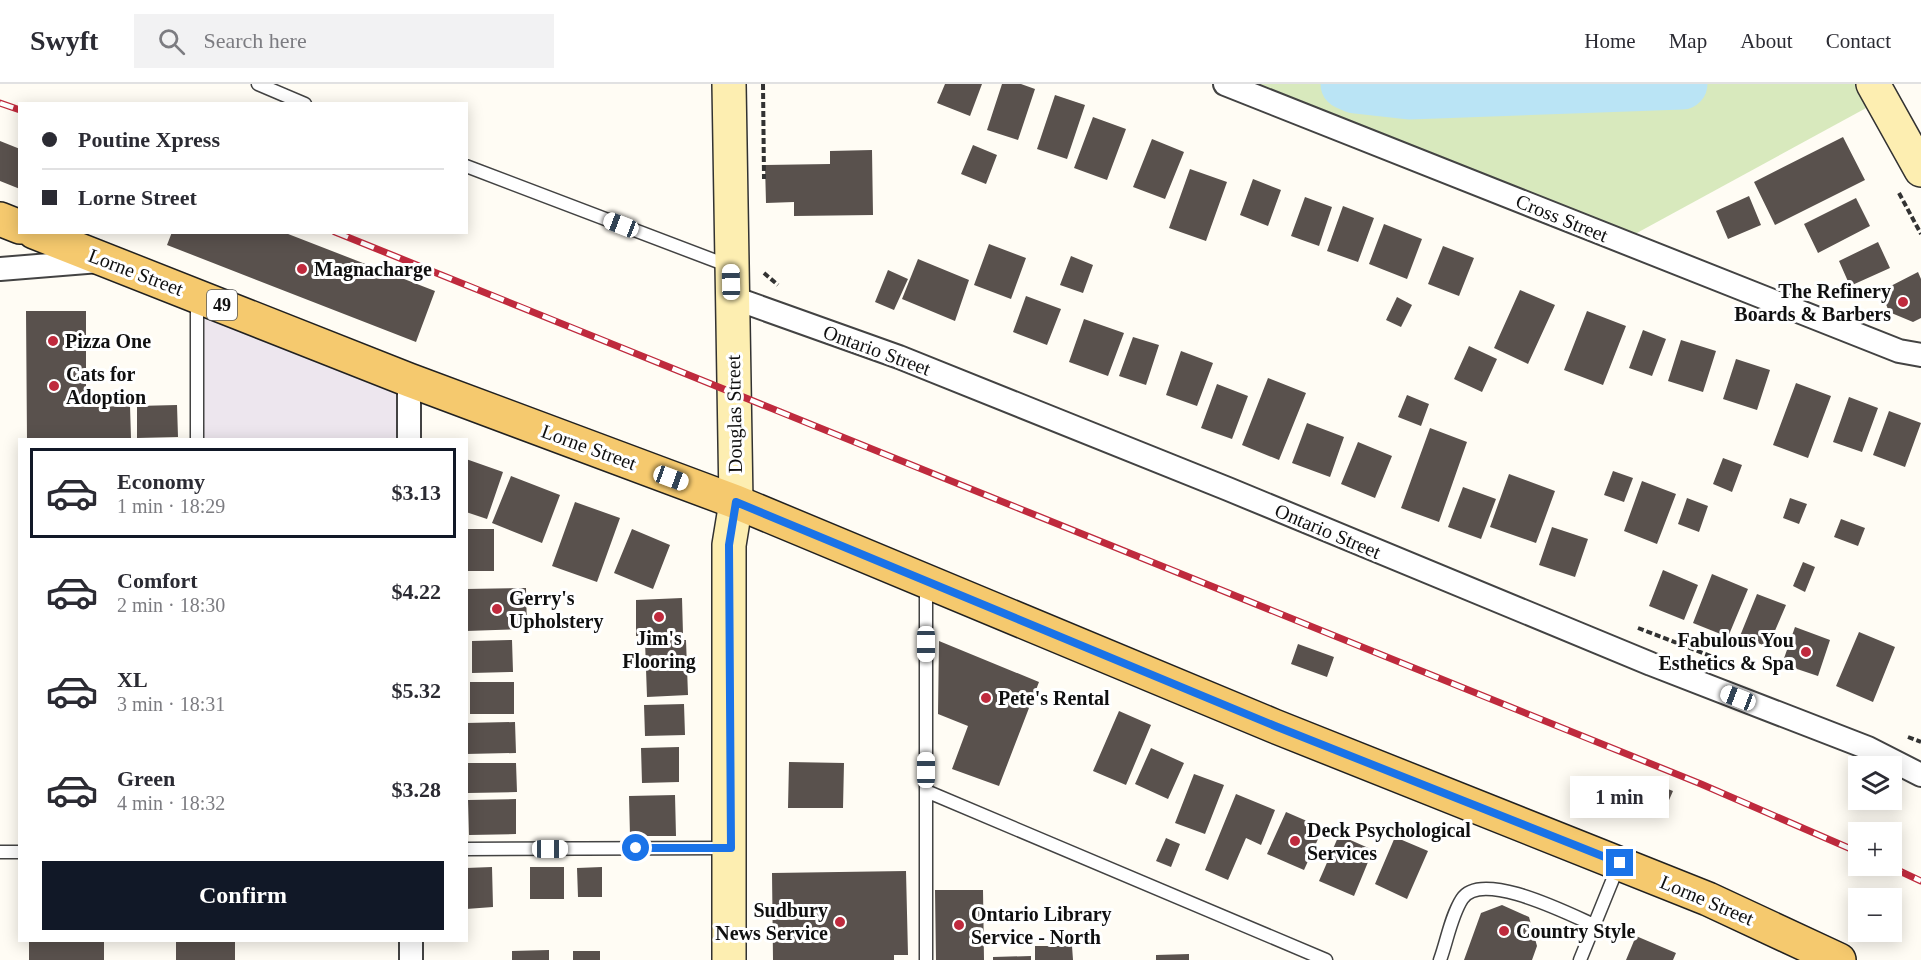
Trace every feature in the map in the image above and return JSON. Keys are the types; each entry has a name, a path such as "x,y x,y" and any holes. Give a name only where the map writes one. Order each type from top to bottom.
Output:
{"main road":[{"path":"0,219 18,226"},
{"name":"Lorne Street","path":"39,234 408,380 736,502 1275,726 1708,899 1839,960"}],"street":[{"name":"Douglas Street","path":"729,84 736,502 729,545 731,848 729,960"},
{"name":"Cross Street","path":"1225,84 1910,353 1921,368"},
{"path":"1880,96 1921,170"},
{"path":"0,269 107,260"},
{"name":"Ontario Street","path":"731,282 899,357 1651,664 1868,748 1921,775"},
{"path":"408,380 408,438"},
{"path":"411,942 411,960"}],"lane":[{"path":"258,84 300,102"},
{"path":"468,167 731,282"},
{"path":"197,438 198,295"},
{"path":"926,581 926,960"},
{"path":"926,791 1326,960"},
{"path":"468,849 731,848"},
{"path":"0,852 18,852"},
{"path":"1580,960 1620,863"},
{"path":"1440,960 1462,898 1476,888 1503,890 1594,925"}],"shaded area":[{"path":"196,292 407,376 407,438 196,438"}],"green space":[{"path":"1231,84 1870,84 1879,101 1624,240"}],"building":[{"path":"945,84 982,84 970,116 937,103"},
{"path":"1002,84 1021,84 1035,89 1018,140 987,130"},
{"path":"1055,95 1085,105 1067,159 1037,149"},
{"path":"1093,117 1126,129 1107,180 1074,168"},
{"path":"1843,137 1865,180 1775,225 1754,182"},
{"path":"1152,139 1184,152 1165,199 1133,187"},
{"path":"0,141 18,148 18,188 0,181"},
{"path":"973,145 997,155 986,184 961,174"},
{"path":"872,150 873,215 794,216 794,202 766,203 765,165 830,164 830,151"},
{"path":"1190,169 1227,182 1206,241 1169,228"},
{"path":"1253,179 1281,190 1268,226 1240,215"},
{"path":"1749,196 1761,225 1728,239 1716,211"},
{"path":"1305,197 1332,207 1319,246 1291,236"},
{"path":"1856,198 1870,226 1818,253 1804,224"},
{"path":"1343,206 1374,218 1358,262 1327,251"},
{"path":"1384,224 1422,239 1407,279 1369,264"},
{"name":"Magnacharge","path":"171,234 288,234 435,291 416,342 167,245"},
{"path":"1878,242 1890,268 1850,286 1839,261"},
{"path":"989,244 1026,258 1011,299 974,285"},
{"path":"1443,246 1474,258 1459,296 1428,284"},
{"path":"1071,256 1093,265 1083,293 1060,285"},
{"path":"918,259 969,280 955,321 902,299"},
{"path":"888,270 908,279 894,310 875,302"},
{"name":"The Refinery Boards & Barbers","path":"1918,272 1921,279 1921,318 1913,322 1889,312 1881,291"},
{"path":"1520,290 1555,305 1528,364 1494,348"},
{"path":"1026,296 1061,309 1047,345 1013,332"},
{"path":"1397,297 1412,305 1401,327 1386,320"},
{"path":"26,311 86,311 86,407 130,406 131,438 27,438"},
{"path":"1587,311 1626,326 1603,385 1564,370"},
{"path":"1084,319 1124,333 1108,376 1069,362"},
{"path":"1643,330 1666,339 1652,376 1629,368"},
{"path":"1133,337 1159,345 1146,385 1119,376"},
{"path":"1681,340 1716,351 1703,392 1668,381"},
{"path":"1469,346 1497,359 1482,392 1454,379"},
{"path":"1181,351 1213,363 1197,406 1166,395"},
{"path":"1736,359 1770,370 1757,410 1723,399"},
{"path":"1268,378 1306,393 1279,460 1242,445"},
{"path":"1796,383 1831,396 1808,458 1773,445"},
{"path":"1217,384 1248,396 1232,439 1201,428"},
{"path":"1407,395 1429,404 1421,426 1398,417"},
{"path":"1849,397 1878,408 1862,452 1833,442"},
{"path":"177,405 178,437 137,438 137,406"},
{"path":"1889,411 1921,423 1905,467 1873,455"},
{"path":"1307,423 1344,437 1330,477 1292,463"},
{"path":"1430,428 1467,442 1439,522 1401,508"},
{"path":"1358,442 1392,456 1375,498 1341,484"},
{"path":"1723,458 1742,465 1732,492 1713,484"},
{"path":"468,460 503,472 487,519 468,513"},
{"path":"1613,471 1633,478 1624,502 1604,495"},
{"path":"1509,474 1555,491 1536,543 1490,527"},
{"path":"511,476 560,495 542,543 492,523"},
{"path":"1642,481 1676,494 1657,544 1624,531"},
{"path":"1463,487 1496,499 1481,539 1448,527"},
{"path":"1687,498 1708,506 1699,532 1678,524"},
{"path":"1790,498 1807,504 1799,524 1783,518"},
{"path":"575,502 620,518 597,582 552,566"},
{"path":"1841,519 1865,528 1858,546 1834,537"},
{"path":"1552,527 1588,539 1575,577 1539,565"},
{"path":"468,529 494,529 494,571 468,571"},
{"path":"632,529 670,545 653,589 614,573"},
{"path":"1803,562 1815,567 1805,592 1793,586"},
{"path":"1663,570 1698,585 1684,620 1649,606"},
{"path":"1712,574 1748,589 1728,637 1693,623"},
{"name":"Gerry's Upholstery","path":"526,588 527,629 468,631 468,589"},
{"path":"1757,594 1786,605 1768,647 1740,636"},
{"name":"Jim's Flooring","path":"682,598 683,634 636,636 636,600"},
{"name":"Fabulous You Esthetics & Spa","path":"1795,627 1830,640 1818,676 1782,664"},
{"path":"1859,632 1895,647 1873,702 1836,686"},
{"path":"512,640 513,672 472,673 472,641"},
{"path":"686,640 688,695 647,697 645,641"},
{"name":"Pete's Rental","path":"939,641 1039,682 999,786 952,769 968,726 938,714"},
{"path":"1298,644 1334,657 1327,677 1291,664"},
{"path":"470,682 514,682 514,714 470,714"},
{"path":"684,704 685,735 645,736 644,705"},
{"path":"1119,711 1151,725 1126,785 1093,771"},
{"path":"515,722 516,753 468,754 468,723"},
{"path":"679,747 679,782 642,783 641,748"},
{"path":"1151,748 1184,763 1168,799 1135,784"},
{"path":"789,762 844,763 843,808 788,808"},
{"path":"468,763 516,763 517,792 468,793"},
{"path":"1194,774 1224,785 1205,834 1175,823"},
{"path":"1638,777 1673,791 1663,814 1629,800"},
{"path":"1236,794 1275,810 1261,845 1246,838 1228,880 1205,870"},
{"path":"675,795 676,836 630,836 629,796"},
{"path":"516,799 516,834 469,835 468,800"},
{"name":"Deck Psychological Services","path":"1286,812 1323,828 1304,870 1267,854"},
{"path":"1339,835 1373,850 1354,896 1319,881"},
{"path":"1395,837 1428,851 1407,899 1375,884"},
{"path":"1166,838 1180,844 1171,867 1156,861"},
{"path":"492,867 493,907 468,909 468,868"},
{"path":"530,867 564,867 564,899 530,899"},
{"path":"602,867 602,897 578,897 577,868"},
{"name":"Sudbury News Service","path":"906,871 908,955 894,955 894,960 773,960 772,873"},
{"name":"Ontario Library Service - North","path":"935,890 983,890 984,960 936,960"},
{"name":"Country Style","path":"1502,905 1529,917 1537,946 1532,960 1464,960 1481,913"},
{"path":"1636,936 1676,953 1673,960 1626,960"},
{"path":"29,942 104,942 104,960 29,960"},
{"path":"176,942 235,942 235,960 176,960"},
{"path":"1035,946 1072,946 1073,960 1035,960"},
{"path":"549,950 549,960 512,960 512,951"},
{"path":"573,951 600,951 600,960 573,960"},
{"path":"1189,954 1189,960 1156,960 1156,955"},
{"path":"1031,956 1031,960 993,960 993,957"}],"waterway":[{"path":"1346,84 1355,88 1409,94 1682,84"}],"railway":[{"path":"0,103 18,109"},
{"path":"340,234 1701,784 1848,848"},
{"path":"1902,872 1921,881"}],"place":[{"name":"Magnacharge","path":"302,269"},
{"name":"The Refinery Boards & Barbers","path":"1903,302"},
{"name":"Pizza One","path":"53,341"},
{"name":"Cats for Adoption","path":"54,386"},
{"name":"Gerry's Upholstery","path":"497,609"},
{"name":"Jim's Flooring","path":"659,617"},
{"name":"Fabulous You Esthetics & Spa","path":"1806,652"},
{"name":"Pete's Rental","path":"986,698"},
{"name":"Deck Psychological Services","path":"1295,841"},
{"name":"Sudbury News Service","path":"840,922"},
{"name":"Ontario Library Service - North","path":"959,925"},
{"name":"Country Style","path":"1504,931"}],"route":[{"path":"636,848 731,848 729,545 736,502 1275,726 1620,863"}]}
